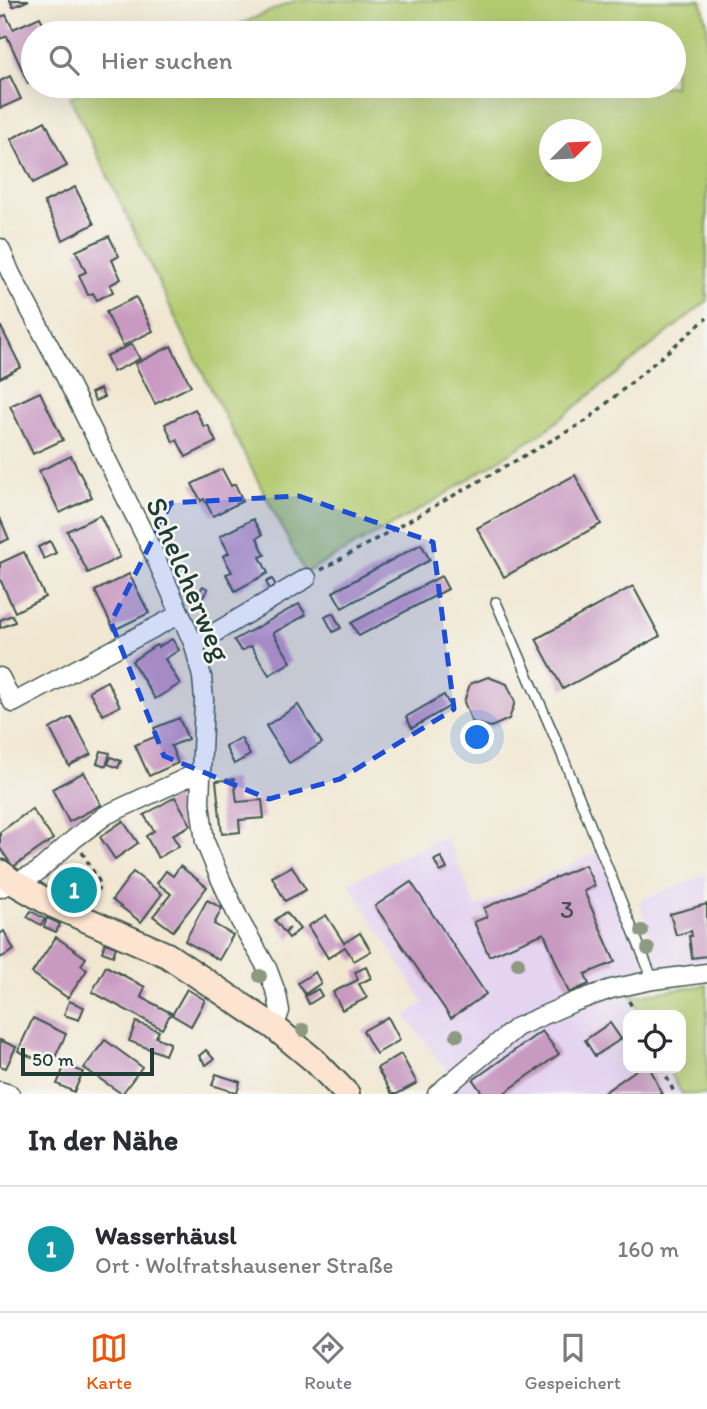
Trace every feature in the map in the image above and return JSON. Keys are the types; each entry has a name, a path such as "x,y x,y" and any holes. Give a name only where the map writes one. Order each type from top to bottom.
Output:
{"main road":[{"path":"4,881 167,956 274,1027 315,1061 347,1094"}],"street":[{"name":"Schelcherweg","path":"0,248 6,277 71,388 153,552 194,645 202,677 204,700 200,803 205,842 233,907 271,977 280,1012 274,1027"},
{"path":"194,645 307,578"},
{"path":"0,677 13,703 180,614"},
{"path":"4,881 36,873 106,816 201,771"},
{"path":"437,1094 517,1027 611,989 707,973"},
{"path":"0,1091 10,1094"}],"lane":[{"path":"496,602 556,740 653,981"}],"path":[{"path":"307,578 586,421 707,318"},
{"path":"75,839 100,883 87,919"},
{"path":"665,1073 676,1094"}],"highlighted area":[{"path":"299,496 433,542 454,709 340,779 269,799 164,756 111,622 171,503"}],"shaded area":[{"path":"446,835 476,907 599,852 650,978 626,983 640,1010 623,1010 623,1073 671,1073 682,1094 450,1094 459,1086 405,1016 424,1003 349,883"},
{"path":"707,874 707,961 657,967 640,900"}],"green space":[{"path":"296,0 701,0 707,24 707,301 545,431 423,508 305,573 186,340 70,98 686,98 686,21 247,21"},
{"path":"707,985 707,1094 682,1094 671,1073 686,1073 686,1010 639,1010 632,996"}],"building":[{"path":"10,0 29,0 13,7"},
{"path":"6,15 13,29 21,25 21,67 7,36 0,39 0,17"},
{"path":"10,76 21,99 1,108 0,81"},
{"path":"45,121 67,166 33,183 11,139"},
{"path":"75,187 94,224 63,240 44,202"},
{"path":"109,236 119,256 112,260 121,279 110,285 113,292 97,300 93,293 88,295 79,275 86,272 76,251"},
{"path":"136,297 153,331 123,346 106,312"},
{"path":"0,325 21,367 0,378"},
{"path":"132,344 140,359 113,372 106,356"},
{"path":"171,346 191,386 155,404 135,364"},
{"path":"100,389 104,397 95,401 91,393"},
{"path":"40,392 63,440 33,454 10,406"},
{"path":"195,409 204,427 208,425 216,442 186,457 177,440 173,442 165,424"},
{"path":"71,456 92,497 60,513 39,471"},
{"path":"222,469 231,486 235,484 243,501 213,516 192,484"},
{"path":"575,475 601,524 504,577 477,528"},
{"path":"100,515 120,557 88,573 67,531"},
{"path":"0,518 9,539 0,543"},
{"path":"253,519 262,535 257,538 265,555 260,557 268,573 235,591 226,574 232,572 223,556 229,553 220,536"},
{"path":"50,541 56,553 44,559 38,547"},
{"path":"421,544 430,560 342,608 333,592"},
{"path":"24,552 45,597 15,612 0,579 0,563"},
{"path":"129,574 149,613 114,630 95,591"},
{"path":"441,576 448,589 359,636 351,623"},
{"path":"272,579 277,587 271,591 266,582"},
{"path":"203,586 208,589 203,597 198,594"},
{"path":"633,586 660,636 563,689 536,639"},
{"path":"299,604 306,615 273,633 291,662 269,675 251,646 241,651 234,640"},
{"path":"333,613 341,628 333,632 325,617"},
{"path":"12,615 15,622 0,628 0,620"},
{"path":"172,639 179,650 165,659 180,684 155,699 132,661 156,645 158,647"},
{"path":"488,677 507,684 515,702 509,719 491,727 472,722 464,702 470,684"},
{"path":"107,681 120,706 103,715 89,691"},
{"path":"444,695 450,706 412,728 406,717"},
{"path":"298,705 322,743 289,763 266,726"},
{"path":"71,717 91,754 69,766 50,729"},
{"path":"179,718 188,739 171,746 178,763 149,776 135,745 157,736 154,728"},
{"path":"241,738 250,755 234,764 225,746"},
{"path":"101,751 110,753 106,766 97,763"},
{"path":"111,757 121,761 118,768 108,764"},
{"path":"84,772 101,805 69,822 52,789"},
{"path":"234,779 237,802 262,800 264,818 239,820 240,832 222,834 216,781"},
{"path":"175,797 191,825 172,835 179,846 158,858 146,836 154,831 144,815"},
{"path":"32,809 53,839 13,867 0,848 0,832"},
{"path":"123,821 138,843 115,859 100,837"},
{"path":"441,857 447,869 440,872 434,860"},
{"path":"585,865 595,886 584,891 615,962 585,974 589,984 569,993 544,933 489,956 474,922 487,917 484,908"},
{"path":"180,866 207,887 173,931 153,916 171,894 157,883 166,871 173,876"},
{"path":"292,866 306,890 285,901 272,877"},
{"path":"69,870 76,881 87,873 93,883 70,898 58,877"},
{"path":"133,872 162,894 141,922 112,900"},
{"path":"411,882 486,994 451,1018 375,906"},
{"path":"207,900 222,908 214,924 233,935 219,960 185,941"},
{"path":"707,904 707,956 692,958 689,936 692,936 691,931 676,935 670,914"},
{"path":"31,911 45,919 41,925 27,917"},
{"path":"286,912 300,929 289,938 285,933 290,928 284,932 275,920"},
{"path":"326,915 344,943 360,933 371,951 354,961 345,947 328,958 308,926"},
{"path":"47,918 60,924 56,932 44,927"},
{"path":"4,931 14,950 0,958 0,934"},
{"path":"56,937 86,958 81,965 87,970 68,998 32,973"},
{"path":"105,943 116,947 113,956 102,952"},
{"path":"106,966 145,987 141,997 171,1013 162,1029 92,992"},
{"path":"366,967 371,978 359,984 367,998 342,1010 333,992 358,980 355,972"},
{"path":"315,972 321,983 305,994 298,983"},
{"path":"187,989 205,1000 191,1026 172,1015"},
{"path":"318,989 322,996 309,1004 305,996"},
{"path":"69,1001 84,1007 79,1020 64,1015"},
{"path":"388,1017 400,1040 376,1054 363,1031"},
{"path":"33,1018 66,1034 51,1066 18,1051"},
{"path":"136,1022 159,1031 156,1037 170,1043 165,1055 129,1041"},
{"path":"610,1023 621,1039 595,1056 585,1040"},
{"path":"542,1031 559,1054 503,1094 483,1094 473,1080"},
{"path":"0,1040 16,1047 6,1068 0,1066"},
{"path":"105,1040 142,1067 122,1094 84,1068"},
{"path":"206,1050 214,1059 206,1065 199,1056"},
{"path":"401,1054 417,1083 392,1094 377,1068"},
{"path":"65,1065 83,1072 74,1092 57,1084"},
{"path":"632,1073 652,1073 662,1094 602,1094"},
{"path":"216,1074 240,1082 237,1093 212,1085"}],"place":[{"name":"Wasserhäusl","path":"74,890"}]}
